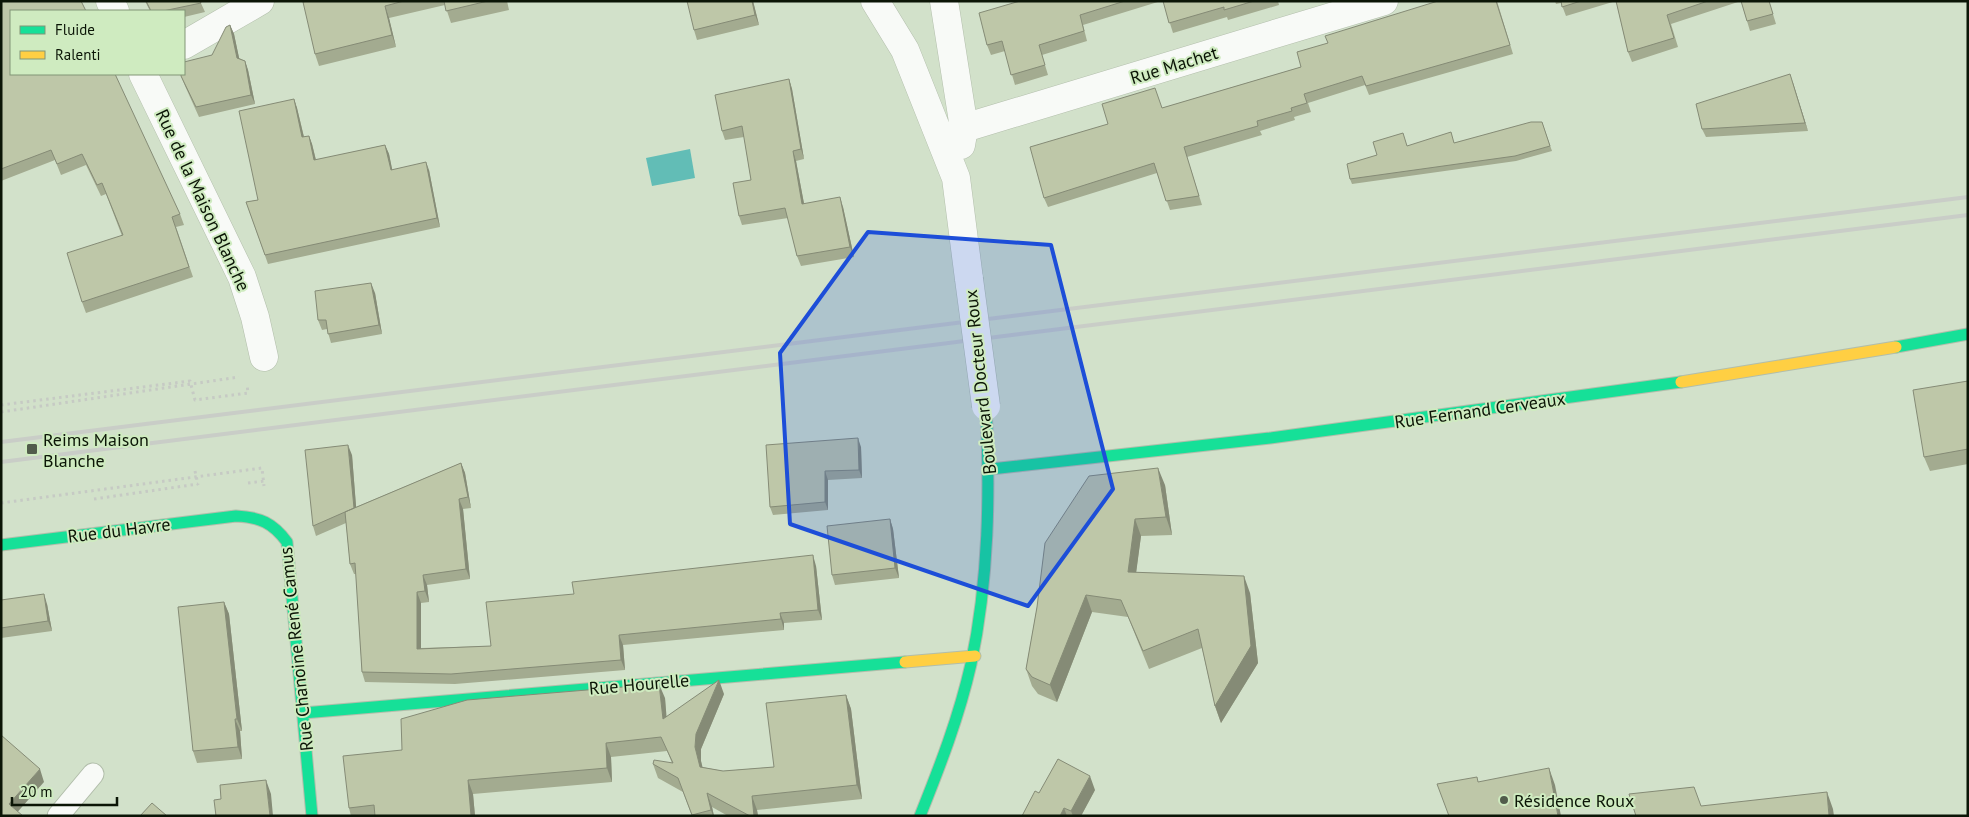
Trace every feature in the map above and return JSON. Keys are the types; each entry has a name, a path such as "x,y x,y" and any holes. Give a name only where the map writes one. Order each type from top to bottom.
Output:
{"street":[{"path":"185,44 260,1"},
{"name":"Boulevard Docteur Roux","path":"875,1 905,50 956,178 986,406 990,470 985,584 974,656 951,739 920,816"},
{"name":"Rue Machet","path":"964,128 1384,1"},
{"name":"Boulevard Docteur Roux","path":"948,3 964,128 956,178"},
{"name":"Rue de la Maison Blanche","path":"143,75 242,277 255,317 255,366"},
{"name":"Rue Fernand Cerveaux","path":"990,470 1270,438 1704,380 1968,334"},
{"name":"Rue du Havre","path":"1,545 236,516"},
{"name":"Rue Chanoine René Camus","path":"236,516 257,517 267,521 278,529 287,542 312,816"},
{"name":"Rue Hourelle","path":"303,713 974,656"}],"lane":[{"path":"58,816 93,774"}],"path":[{"path":"1,405 190,380 195,400 248,393 255,366"},
{"path":"1,412 228,378"},
{"path":"1,503 262,468 264,481"},
{"path":"90,499 198,484 195,471"}],"highlighted area":[{"path":"868,232 1051,245 1113,489 1028,606 790,524 780,353"}],"water":[{"path":"690,149 695,178 652,186 646,158"}],"building":[{"path":"81,1 86,10 10,10 10,75 115,75 180,214 172,217 189,267 82,302 67,253 123,235 102,183 97,185 82,154 57,164 51,150 1,169 1,2"},
{"path":"146,1 200,1 201,3 168,10 150,10"},
{"path":"404,1 385,6 392,35 315,54 303,2"},
{"path":"444,1 488,1 446,11"},
{"path":"687,1 752,1 755,15 694,30"},
{"path":"1020,1 1125,1 1080,15 1084,31 1039,45 1045,65 1011,75 1002,41 987,45 979,13"},
{"path":"1163,1 1254,1 1224,10 1224,7 1169,23"},
{"path":"1438,1 1496,1 1510,45 1366,86 1362,76 1304,94 1307,103 1291,108 1292,111 1257,121 1258,126 1184,147 1199,196 1166,201 1154,163 1044,198 1030,147 1108,124 1102,104 1155,88 1162,108 1301,67 1297,52 1328,43 1325,36"},
{"path":"1561,1 1581,1 1562,7"},
{"path":"1616,1 1708,1 1667,15 1674,38 1628,52"},
{"path":"1741,1 1769,1 1773,14 1747,21"},
{"path":"230,25 237,58 245,61 251,95 196,107 181,76 185,75 185,62 212,55 226,27"},
{"path":"1790,74 1805,123 1702,129 1696,104"},
{"path":"789,79 801,149 793,151 802,204 840,197 850,247 797,256 785,208 739,216 733,183 751,180 742,126 722,131 715,95"},
{"path":"294,99 302,137 309,136 314,160 385,145 391,170 426,162 437,218 265,255 246,202 258,200 239,111"},
{"path":"1531,122 1542,122 1550,146 1515,156 1350,179 1347,164 1377,155 1373,142 1403,133 1407,146 1451,132 1454,143"},
{"path":"371,283 379,325 328,334 326,320 318,320 315,291"},
{"path":"1968,381 1968,449 1924,457 1913,390"},
{"path":"858,438 859,470 825,471 825,502 770,507 766,445"},
{"path":"348,445 354,508 313,526 305,450"},
{"path":"461,463 468,497 459,499 466,569 423,575 425,591 417,592 417,649 491,646 486,602 574,594 572,582 813,555 818,610 780,613 781,619 619,635 621,660 451,674 362,672 355,563 350,564 345,512"},
{"path":"1158,468 1166,517 1135,519 1128,572 1244,576 1251,646 1215,706 1198,629 1143,651 1121,600 1086,595 1050,685 1032,677 1026,669 1037,607 1045,543 1089,476"},
{"path":"890,519 895,568 832,575 827,526"},
{"path":"44,594 48,621 1,628 1,600"},
{"path":"224,602 237,719 235,719 238,747 193,751 178,607"},
{"path":"719,680 696,734 695,747 700,767 723,771 774,767 766,703 846,695 857,785 752,796 754,816 750,816 707,793 711,810 692,815 678,778 653,764 654,760 673,763 661,737 606,743 607,768 468,780 471,816 375,816 374,805 349,808 343,756 402,750 401,719 467,700 659,684 663,719"},
{"path":"1,735 40,769 9,804 23,816 1,816"},
{"path":"1058,759 1090,776 1071,811 1064,808 1060,816 1022,816 1035,791 1039,793"},
{"path":"1549,768 1558,816 1449,816 1437,784 1477,777 1478,782"},
{"path":"266,780 270,816 216,816 214,800 221,799 220,785"},
{"path":"1694,787 1701,806 1827,792 1829,816 1636,816 1629,794"},
{"path":"152,803 167,816 140,816"}],"railway":[{"path":"1,442 1968,197"},
{"path":"1,462 1968,215"}],"traffic: fast":[{"path":"1896,347 1968,334"},
{"path":"991,469 1270,438 1681,382"},
{"path":"920,816 955,722 971,664 977,632 982,600 987,536 986,406"},
{"path":"1,545 236,516 265,522 282,535 287,542 312,816"},
{"path":"303,713 905,662"}],"traffic: slow":[{"path":"1681,382 1896,347"},
{"path":"905,662 975,656"}],"place":[{"name":"Reims Maison Blanche","path":"32,449"},
{"name":"Résidence Roux","path":"1504,800"}]}
